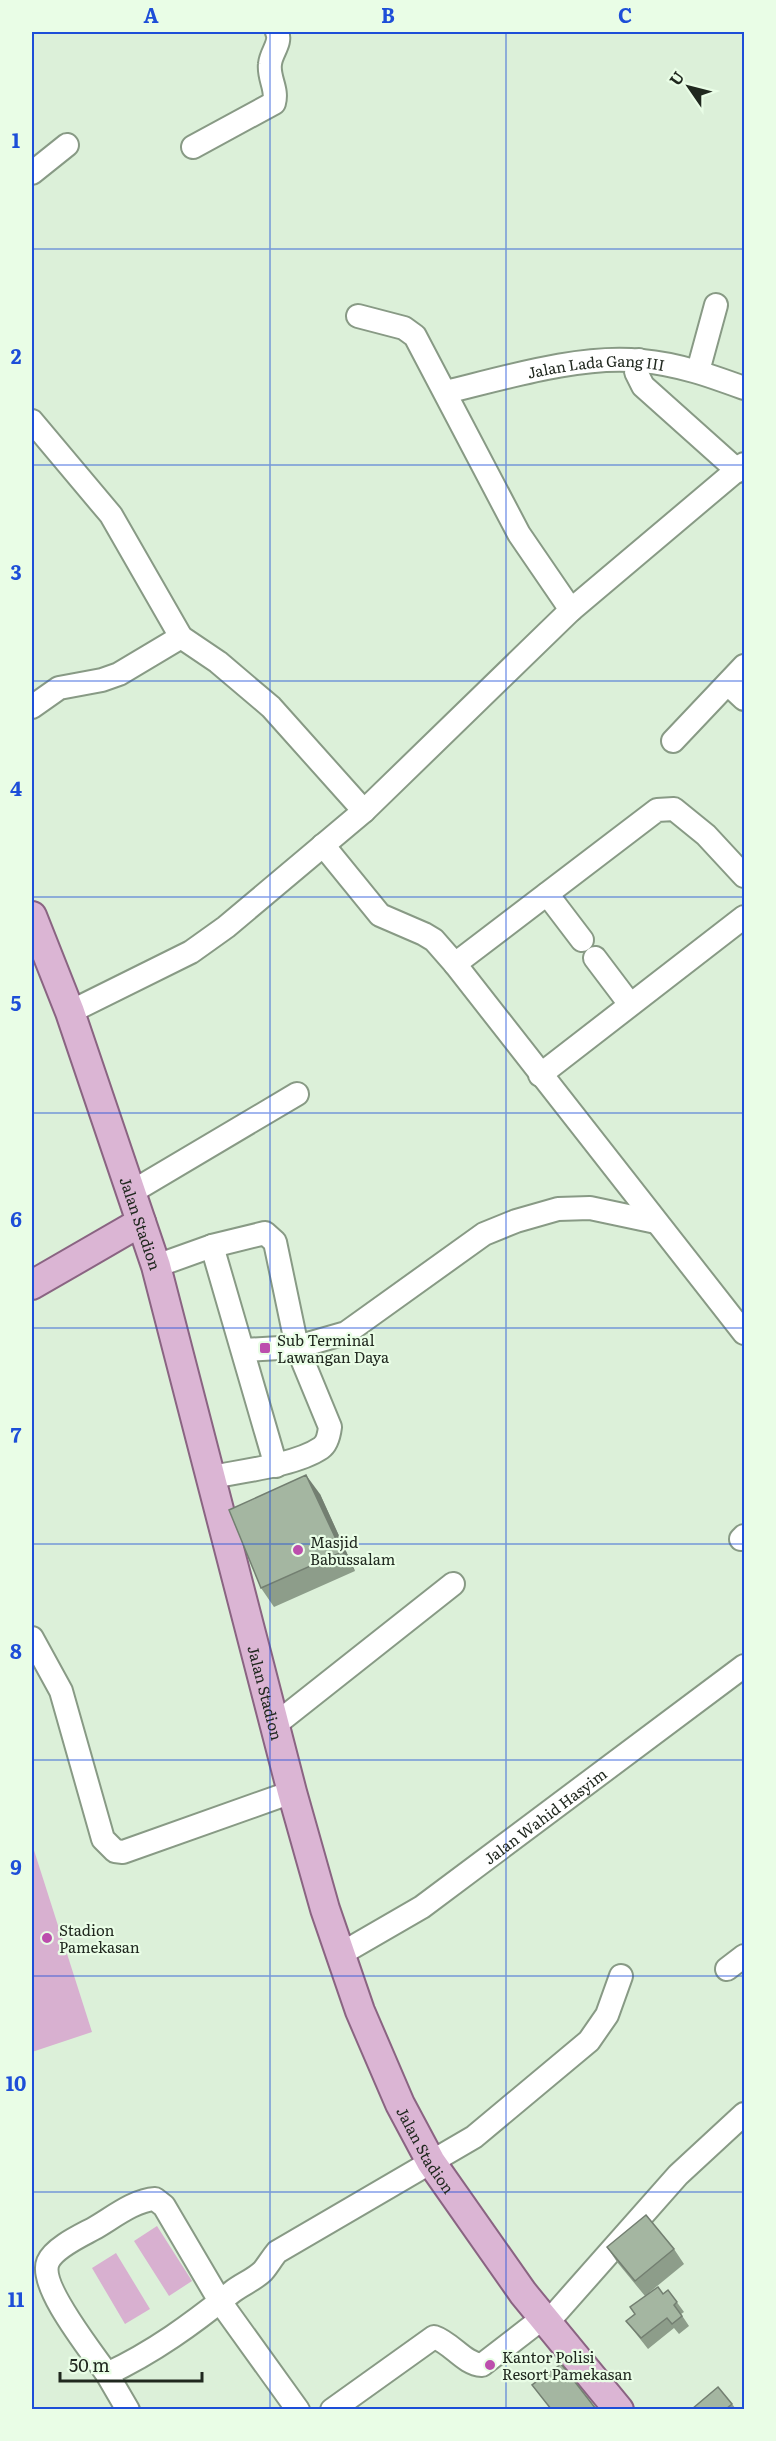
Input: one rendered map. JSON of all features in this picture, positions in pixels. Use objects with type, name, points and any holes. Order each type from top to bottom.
[{"type":"main road","name":"Jalan Stadion","points":[[33,926],[70,1012],[156,1266],[292,1792],[339,1955],[360,2011],[400,2104],[431,2162],[523,2293],[619,2409]]},
{"type":"main road","points":[[32,1285],[141,1222]]},
{"type":"street","points":[[193,147],[274,103],[276,94],[269,66],[278,45],[277,32]]},
{"type":"street","points":[[32,172],[68,145]]},
{"type":"street","points":[[698,371],[716,305]]},
{"type":"street","points":[[358,316],[404,328],[415,336],[519,534],[571,610]]},
{"type":"street","name":"Jalan Lada Gang III","points":[[446,392],[532,372],[609,360],[639,360],[698,371],[744,388]]},
{"type":"street","points":[[70,1012],[191,951],[226,927],[364,811],[571,610],[741,468],[643,386],[636,372],[639,360]]},
{"type":"street","points":[[36,436],[111,515],[180,637],[218,662],[272,707],[364,811]]},
{"type":"street","points":[[32,707],[59,688],[102,680],[118,674],[180,637]]},
{"type":"street","points":[[673,741],[736,692],[744,666]]},
{"type":"street","points":[[455,964],[657,810],[674,809],[706,836],[744,876]]},
{"type":"street","points":[[323,845],[380,915],[434,940],[455,964],[744,1333]]},
{"type":"street","points":[[547,894],[629,1003]]},
{"type":"street","points":[[540,1075],[629,1003],[744,916]]},
{"type":"street","points":[[130,1193],[297,1094]]},
{"type":"street","points":[[244,1350],[297,1347],[346,1333],[484,1234],[516,1221],[558,1209],[590,1208],[656,1222]]},
{"type":"street","points":[[156,1266],[212,1246],[265,1233],[270,1236],[275,1242],[297,1347],[330,1427],[322,1448],[276,1466],[212,1477]]},
{"type":"street","points":[[212,1246],[225,1298],[244,1350],[276,1466]]},
{"type":"street","points":[[276,1724],[453,1584]]},
{"type":"street","points":[[32,1638],[61,1691],[103,1839],[115,1851],[123,1852],[292,1792]]},
{"type":"street","name":"Jalan Wahid Hasyim","points":[[339,1955],[422,1907],[744,1666]]},
{"type":"street","points":[[107,2374],[163,2345],[263,2270],[278,2252],[483,2130],[589,2041],[607,2015],[621,1976]]},
{"type":"street","points":[[332,2409],[434,2337],[450,2345],[475,2365],[482,2365],[546,2320],[678,2175],[744,2114]]},
{"type":"street","points":[[128,2409],[66,2314],[47,2275],[48,2263],[53,2255],[85,2234],[130,2208],[155,2199],[165,2206],[221,2303],[298,2409]]},
{"type":"shaded area","name":"Stadion Pamekasan","points":[[32,1844],[92,2032],[32,2052]]},
{"type":"shaded area","points":[[157,2226],[192,2281],[169,2296],[134,2241]]},
{"type":"shaded area","points":[[116,2253],[150,2309],[125,2324],[92,2268]]},
{"type":"building","name":"Masjid Babussalam","points":[[306,1475],[342,1552],[261,1588],[229,1510]]},
{"type":"building","points":[[646,2215],[674,2249],[635,2281],[607,2247]]},
{"type":"building","points":[[658,2287],[663,2294],[668,2290],[677,2302],[674,2305],[682,2316],[672,2324],[667,2318],[641,2338],[626,2321],[635,2314],[630,2307]]},
{"type":"building","points":[[561,2364],[596,2409],[551,2409],[532,2385]]},
{"type":"building","points":[[718,2387],[732,2404],[726,2409],[692,2409]]},
{"type":"place","name":"Sub Terminal Lawangan Daya","points":[[265,1348]]},
{"type":"place","name":"Masjid Babussalam","points":[[298,1550]]},
{"type":"place","name":"Stadion Pamekasan","points":[[47,1938]]},
{"type":"place","name":"Kantor Polisi Resort Pamekasan","points":[[490,2365]]}]
